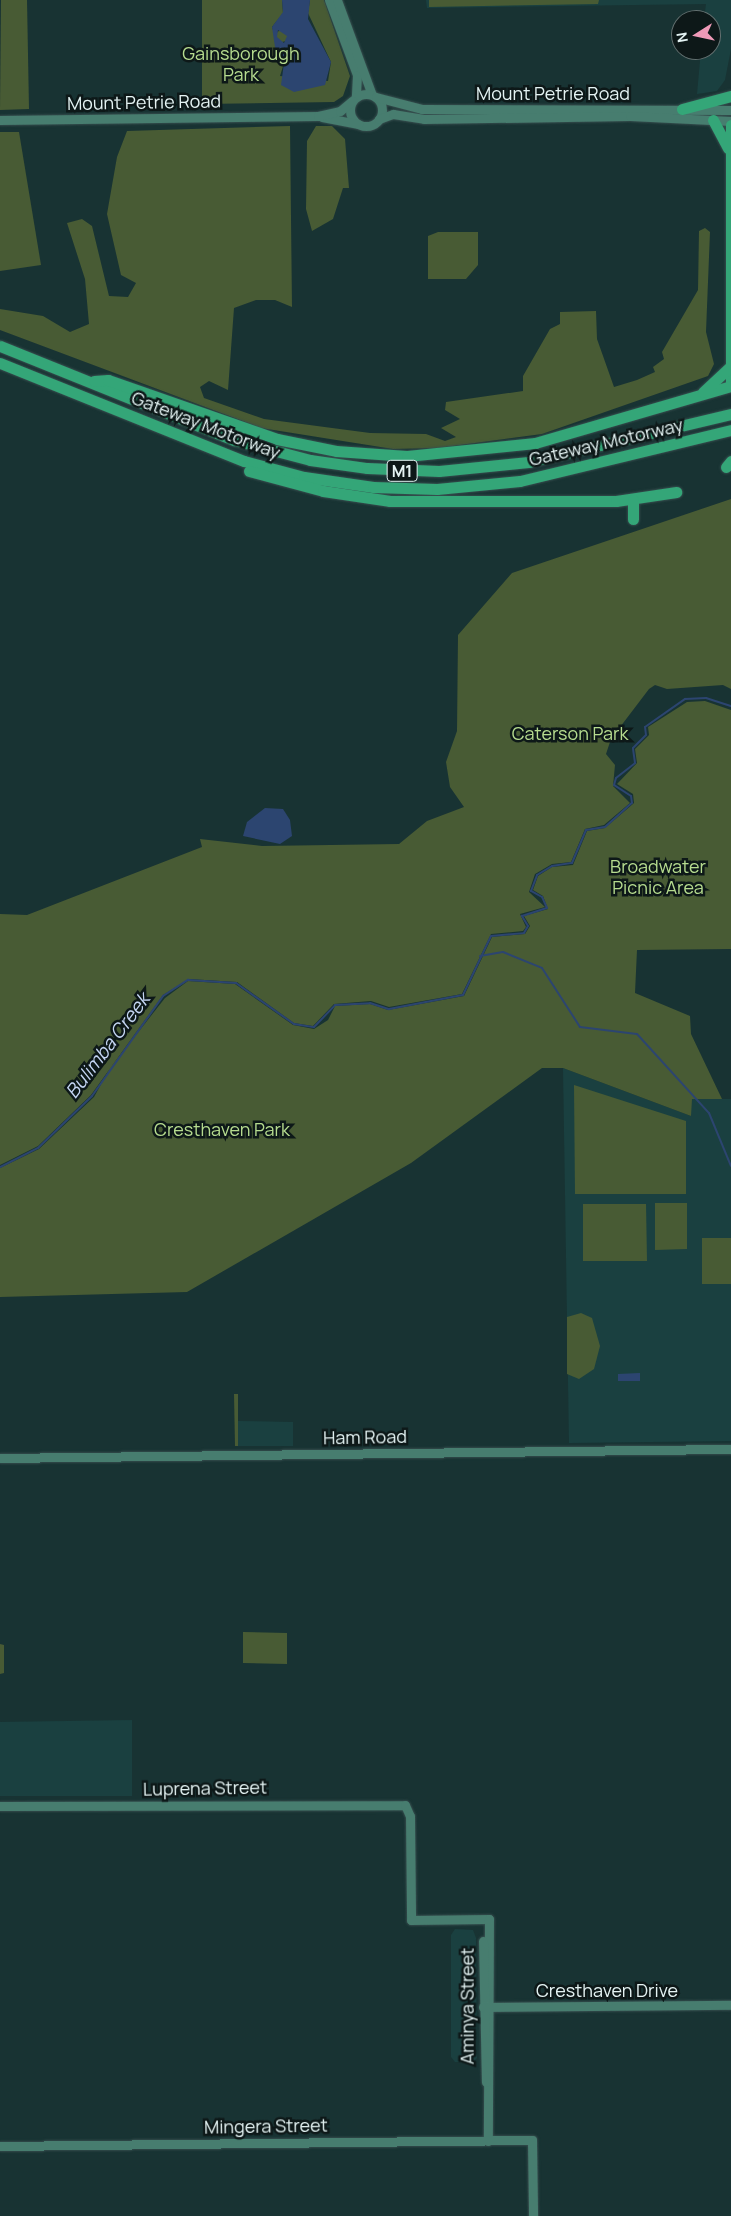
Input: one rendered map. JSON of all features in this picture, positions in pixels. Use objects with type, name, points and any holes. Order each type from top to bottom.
[{"type":"highway","points":[[682,109],[731,96]]},
{"type":"highway","points":[[713,120],[728,148]]},
{"type":"highway","points":[[90,381],[108,380],[292,442],[406,456],[535,443],[731,385],[728,148],[731,125]]},
{"type":"highway","name":"Gateway Motorway","points":[[0,346],[268,451],[388,470],[440,471],[529,462],[727,415]]},
{"type":"highway","name":"Gateway Motorway","points":[[0,363],[198,444],[304,477],[373,487],[437,489],[542,476],[729,431]]},
{"type":"highway","points":[[703,392],[730,366]]},
{"type":"highway","points":[[198,444],[210,456],[249,471],[366,499],[633,500],[676,492]]},
{"type":"highway","points":[[633,500],[634,519]]},
{"type":"street","points":[[329,0],[356,71],[354,99],[350,113],[358,124],[371,125],[379,119],[382,108],[374,96],[337,0]]},
{"type":"street","points":[[354,99],[374,96]]},
{"type":"street","name":"Mount Petrie Road","points":[[374,96],[422,109],[731,110]]},
{"type":"street","name":"Mount Petrie Road","points":[[318,116],[340,111],[354,99]]},
{"type":"street","name":"Mount Petrie Road","points":[[379,119],[393,114],[424,119],[636,116],[731,121]]},
{"type":"street","name":"Mount Petrie Road","points":[[0,120],[318,116],[358,124]]},
{"type":"street","name":"Ham Road","points":[[0,1458],[731,1449]]},
{"type":"street","name":"Luprena Street","points":[[0,1806],[397,1802],[408,1808],[411,1920],[486,1919]]},
{"type":"street","name":"Aminya Street","points":[[486,1919],[488,2141]]},
{"type":"street","name":"Cresthaven Drive","points":[[486,2007],[731,2005]]},
{"type":"street","name":"Mingera Street","points":[[0,2146],[532,2140],[533,2216]]},
{"type":"shaded area","points":[[426,0],[731,0],[731,49],[725,80],[717,91],[697,94],[700,60],[721,60],[721,10],[705,10],[706,4],[427,8]]},
{"type":"shaded area","points":[[563,1068],[691,1116],[691,1099],[731,1099],[731,1441],[569,1443]]},
{"type":"shaded area","points":[[238,1421],[293,1422],[293,1446],[238,1446]]},
{"type":"shaded area","points":[[132,1720],[132,1796],[0,1796],[0,1722]]},
{"type":"shaded area","points":[[455,1929],[473,1930],[476,1938],[477,2058],[473,2062],[455,2062],[451,2057],[451,1935]]},
{"type":"green space","points":[[1,0],[27,0],[29,109],[0,110]]},
{"type":"green space","name":"Gainsborough Park","points":[[202,0],[282,0],[283,13],[272,27],[284,63],[280,76],[328,81],[331,62],[308,13],[310,0],[324,0],[350,76],[343,96],[334,102],[202,104]]},
{"type":"green space","points":[[429,0],[599,0],[598,4],[429,7]]},
{"type":"green space","points":[[282,30],[288,36],[282,42],[276,36]]},
{"type":"green space","points":[[290,126],[292,307],[275,300],[256,300],[234,308],[228,390],[209,381],[200,387],[204,398],[264,419],[370,433],[426,434],[445,441],[456,437],[441,428],[460,419],[445,410],[446,402],[523,391],[523,376],[550,329],[560,324],[560,312],[596,311],[597,339],[614,387],[637,380],[655,372],[653,367],[664,359],[662,352],[698,290],[699,231],[705,228],[710,232],[706,332],[714,364],[708,376],[542,434],[438,448],[393,449],[261,428],[0,330],[0,309],[43,316],[70,332],[89,324],[85,279],[67,223],[82,219],[92,226],[109,296],[128,297],[136,283],[121,275],[107,214],[117,157],[127,131]]},
{"type":"green space","points":[[316,126],[332,126],[345,139],[349,188],[343,188],[333,219],[312,231],[306,209],[307,141]]},
{"type":"green space","points":[[0,132],[19,132],[41,265],[0,271]]},
{"type":"green space","points":[[438,232],[478,232],[478,265],[466,279],[428,279],[428,236]]},
{"type":"green space","name":"Caterson Park","points":[[731,499],[731,689],[723,685],[667,689],[655,685],[649,689],[611,739],[606,754],[615,765],[613,786],[630,803],[604,825],[585,829],[571,862],[552,864],[535,874],[529,892],[545,907],[520,914],[526,927],[523,931],[491,934],[462,994],[389,1007],[371,1001],[334,1004],[313,1026],[294,1023],[237,982],[189,979],[163,995],[91,1095],[38,1146],[0,1165],[0,914],[27,915],[202,847],[200,839],[262,846],[399,844],[427,821],[464,807],[450,787],[446,762],[457,731],[458,635],[512,573]]},
{"type":"green space","name":"Cresthaven Park","points":[[705,701],[731,710],[731,949],[637,950],[635,993],[690,1016],[691,1034],[722,1099],[692,1099],[691,1116],[563,1068],[542,1068],[411,1163],[187,1292],[0,1297],[0,1168],[39,1149],[94,1097],[110,1068],[165,998],[188,981],[235,984],[293,1025],[314,1029],[328,1020],[335,1006],[370,1004],[388,1010],[464,996],[492,937],[525,934],[530,926],[524,916],[548,909],[543,896],[533,890],[538,876],[552,867],[573,865],[587,831],[605,828],[634,803],[633,794],[617,784],[637,763],[635,749],[649,735],[648,727],[687,702]]},
{"type":"green space","points":[[574,1085],[686,1121],[686,1194],[575,1194]]},
{"type":"green space","points":[[655,1203],[687,1203],[687,1249],[655,1250]]},
{"type":"green space","points":[[583,1204],[646,1204],[647,1261],[583,1261]]},
{"type":"green space","points":[[702,1238],[731,1238],[731,1284],[702,1284]]},
{"type":"green space","points":[[581,1313],[592,1318],[600,1346],[594,1369],[579,1379],[567,1374],[567,1317]]},
{"type":"green space","points":[[234,1394],[238,1394],[238,1446],[235,1446]]},
{"type":"green space","points":[[243,1632],[287,1633],[287,1664],[243,1663]]},
{"type":"green space","points":[[0,1644],[4,1645],[4,1673],[0,1674]]},
{"type":"water","points":[[282,0],[310,0],[308,19],[331,62],[325,85],[294,92],[281,85],[284,63],[275,47],[272,27],[283,12]],"holes":[[[278,30],[287,36],[284,43],[277,37]]]},
{"type":"water","points":[[265,808],[283,809],[290,820],[292,836],[280,844],[243,836],[247,822]]},
{"type":"water","points":[[640,1373],[640,1381],[618,1381],[618,1374]]},
{"type":"waterway","name":"Bulimba Creek","points":[[0,1167],[38,1148],[92,1096],[163,996],[188,980],[236,983],[294,1024],[314,1027],[335,1005],[370,1003],[389,1009],[463,995],[491,936],[524,933],[528,926],[522,916],[547,908],[542,897],[531,891],[537,875],[552,866],[572,863],[586,830],[605,827],[632,803],[631,796],[614,785],[616,778],[635,763],[633,748],[646,735],[645,727],[685,699],[706,698],[731,706]]},
{"type":"waterway","points":[[480,956],[503,952],[542,968],[580,1027],[637,1034],[709,1113],[731,1166]]},
{"type":"park label","name":"Broadwater Picnic Area","points":[[658,878]]}]
